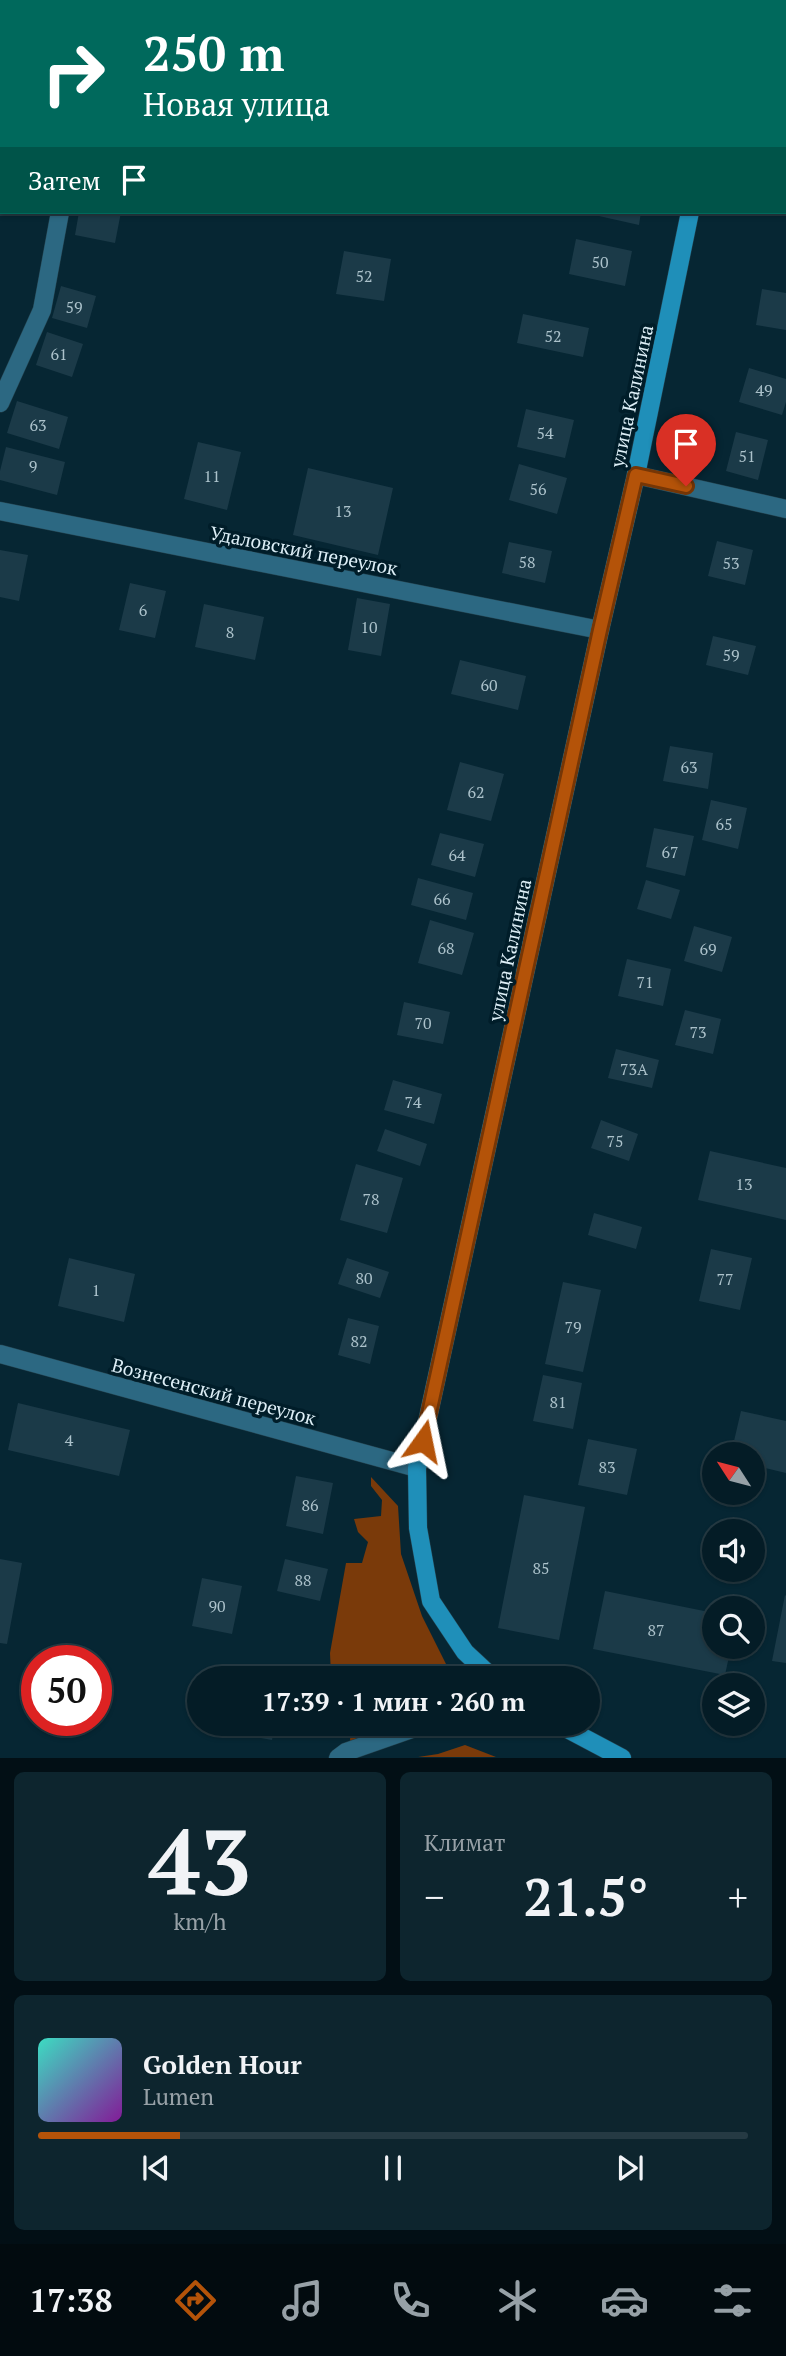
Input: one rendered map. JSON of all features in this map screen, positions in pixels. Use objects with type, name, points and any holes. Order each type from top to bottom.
[{"type":"main road","name":"улица Калинина","points":[[480,1666],[465,1652],[431,1601],[418,1528],[417,1468],[636,475],[691,214]]},
{"type":"main road","points":[[581,1736],[622,1758]]},
{"type":"street","points":[[0,403],[42,310],[60,214]]},
{"type":"street","points":[[636,475],[786,509]]},
{"type":"street","name":"Удаловский переулок","points":[[0,511],[600,630]]},
{"type":"street","name":"Вознесенский переулок","points":[[0,1354],[417,1468]]},
{"type":"street","points":[[338,1758],[346,1752],[392,1736]]},
{"type":"shaded area","points":[[371,1477],[398,1506],[401,1554],[422,1616],[447,1666],[331,1666],[330,1653],[346,1563],[362,1563],[368,1542],[358,1532],[354,1519],[381,1516],[382,1500],[371,1486]]},
{"type":"shaded area","points":[[350,1736],[363,1736],[350,1741]]},
{"type":"shaded area","points":[[465,1745],[496,1757],[418,1757],[438,1754]]},
{"type":"building","points":[[79,214],[121,214],[115,243],[75,235]]},
{"type":"building","points":[[590,214],[641,214],[639,225]]},
{"type":"building","points":[[576,239],[632,251],[625,286],[569,274]]},
{"type":"building","points":[[344,251],[391,259],[384,301],[336,294]]},
{"type":"building","points":[[61,286],[96,296],[87,328],[52,318]]},
{"type":"building","points":[[762,289],[786,293],[786,330],[756,325]]},
{"type":"building","points":[[523,314],[589,328],[583,357],[517,343]]},
{"type":"building","points":[[47,332],[83,344],[72,377],[36,365]]},
{"type":"building","points":[[749,368],[786,379],[786,402],[782,415],[739,402]]},
{"type":"building","points":[[17,401],[68,417],[59,449],[7,433]]},
{"type":"building","points":[[526,409],[574,420],[565,458],[517,447]]},
{"type":"building","points":[[736,432],[768,440],[758,480],[726,471]]},
{"type":"building","points":[[198,442],[241,452],[227,510],[184,499]]},
{"type":"building","points":[[6,447],[65,462],[57,495],[0,480]]},
{"type":"building","points":[[519,464],[567,478],[557,514],[509,500]]},
{"type":"building","points":[[308,468],[393,488],[378,555],[293,535]]},
{"type":"building","points":[[717,541],[753,550],[745,585],[708,576]]},
{"type":"building","points":[[509,542],[552,551],[545,583],[502,573]]},
{"type":"building","points":[[0,550],[28,555],[19,601],[0,597]]},
{"type":"building","points":[[130,583],[166,591],[155,638],[119,630]]},
{"type":"building","points":[[357,598],[390,604],[381,656],[348,650]]},
{"type":"building","points":[[204,604],[264,617],[255,660],[195,647]]},
{"type":"building","points":[[713,636],[756,646],[748,675],[706,665]]},
{"type":"building","points":[[460,660],[526,676],[518,710],[451,694]]},
{"type":"building","points":[[670,746],[713,753],[708,789],[663,781]]},
{"type":"building","points":[[460,762],[504,774],[491,821],[447,810]]},
{"type":"building","points":[[711,800],[747,808],[738,849],[702,840]]},
{"type":"building","points":[[654,828],[694,836],[685,876],[646,867]]},
{"type":"building","points":[[440,833],[484,844],[475,877],[431,865]]},
{"type":"building","points":[[418,878],[473,893],[466,920],[411,905]]},
{"type":"building","points":[[646,880],[680,890],[671,919],[637,909]]},
{"type":"building","points":[[430,920],[474,933],[462,975],[418,963]]},
{"type":"building","points":[[694,926],[732,937],[722,972],[684,961]]},
{"type":"building","points":[[627,959],[671,969],[663,1006],[618,996]]},
{"type":"building","points":[[404,1002],[450,1012],[443,1044],[397,1035]]},
{"type":"building","points":[[685,1010],[721,1019],[713,1054],[675,1045]]},
{"type":"building","points":[[616,1049],[659,1060],[652,1088],[608,1078]]},
{"type":"building","points":[[393,1080],[442,1094],[434,1124],[384,1110]]},
{"type":"building","points":[[601,1120],[638,1134],[629,1161],[591,1148]]},
{"type":"building","points":[[385,1129],[427,1144],[420,1166],[377,1151]]},
{"type":"building","points":[[710,1151],[786,1168],[786,1220],[698,1200]]},
{"type":"building","points":[[356,1164],[403,1178],[387,1233],[340,1220]]},
{"type":"building","points":[[594,1213],[642,1227],[636,1249],[588,1235]]},
{"type":"building","points":[[711,1249],[752,1258],[740,1310],[699,1301]]},
{"type":"building","points":[[69,1258],[135,1274],[124,1322],[58,1306]]},
{"type":"building","points":[[347,1258],[389,1272],[380,1298],[338,1284]]},
{"type":"building","points":[[563,1282],[601,1290],[583,1372],[545,1364]]},
{"type":"building","points":[[348,1318],[379,1326],[370,1364],[338,1355]]},
{"type":"building","points":[[543,1375],[582,1383],[573,1429],[533,1421]]},
{"type":"building","points":[[18,1403],[130,1430],[119,1476],[8,1450]]},
{"type":"building","points":[[741,1411],[786,1421],[786,1473],[765,1468],[765,1442],[734,1442]]},
{"type":"building","points":[[588,1439],[637,1449],[627,1495],[578,1485]]},
{"type":"building","points":[[296,1476],[333,1483],[323,1534],[286,1526]]},
{"type":"building","points":[[524,1495],[585,1507],[559,1640],[498,1628]]},
{"type":"building","points":[[0,1559],[22,1563],[7,1644],[0,1643]]},
{"type":"building","points":[[285,1559],[328,1569],[320,1601],[277,1591]]},
{"type":"building","points":[[202,1578],[242,1586],[232,1634],[192,1626]]},
{"type":"building","points":[[605,1591],[702,1611],[702,1659],[728,1659],[725,1673],[715,1673],[593,1649]]},
{"type":"building","points":[[786,1596],[786,1663],[772,1661]]},
{"type":"building","points":[[250,1736],[273,1736],[272,1740]]},
{"type":"route","points":[[423,1441],[636,475],[686,486]]}]
